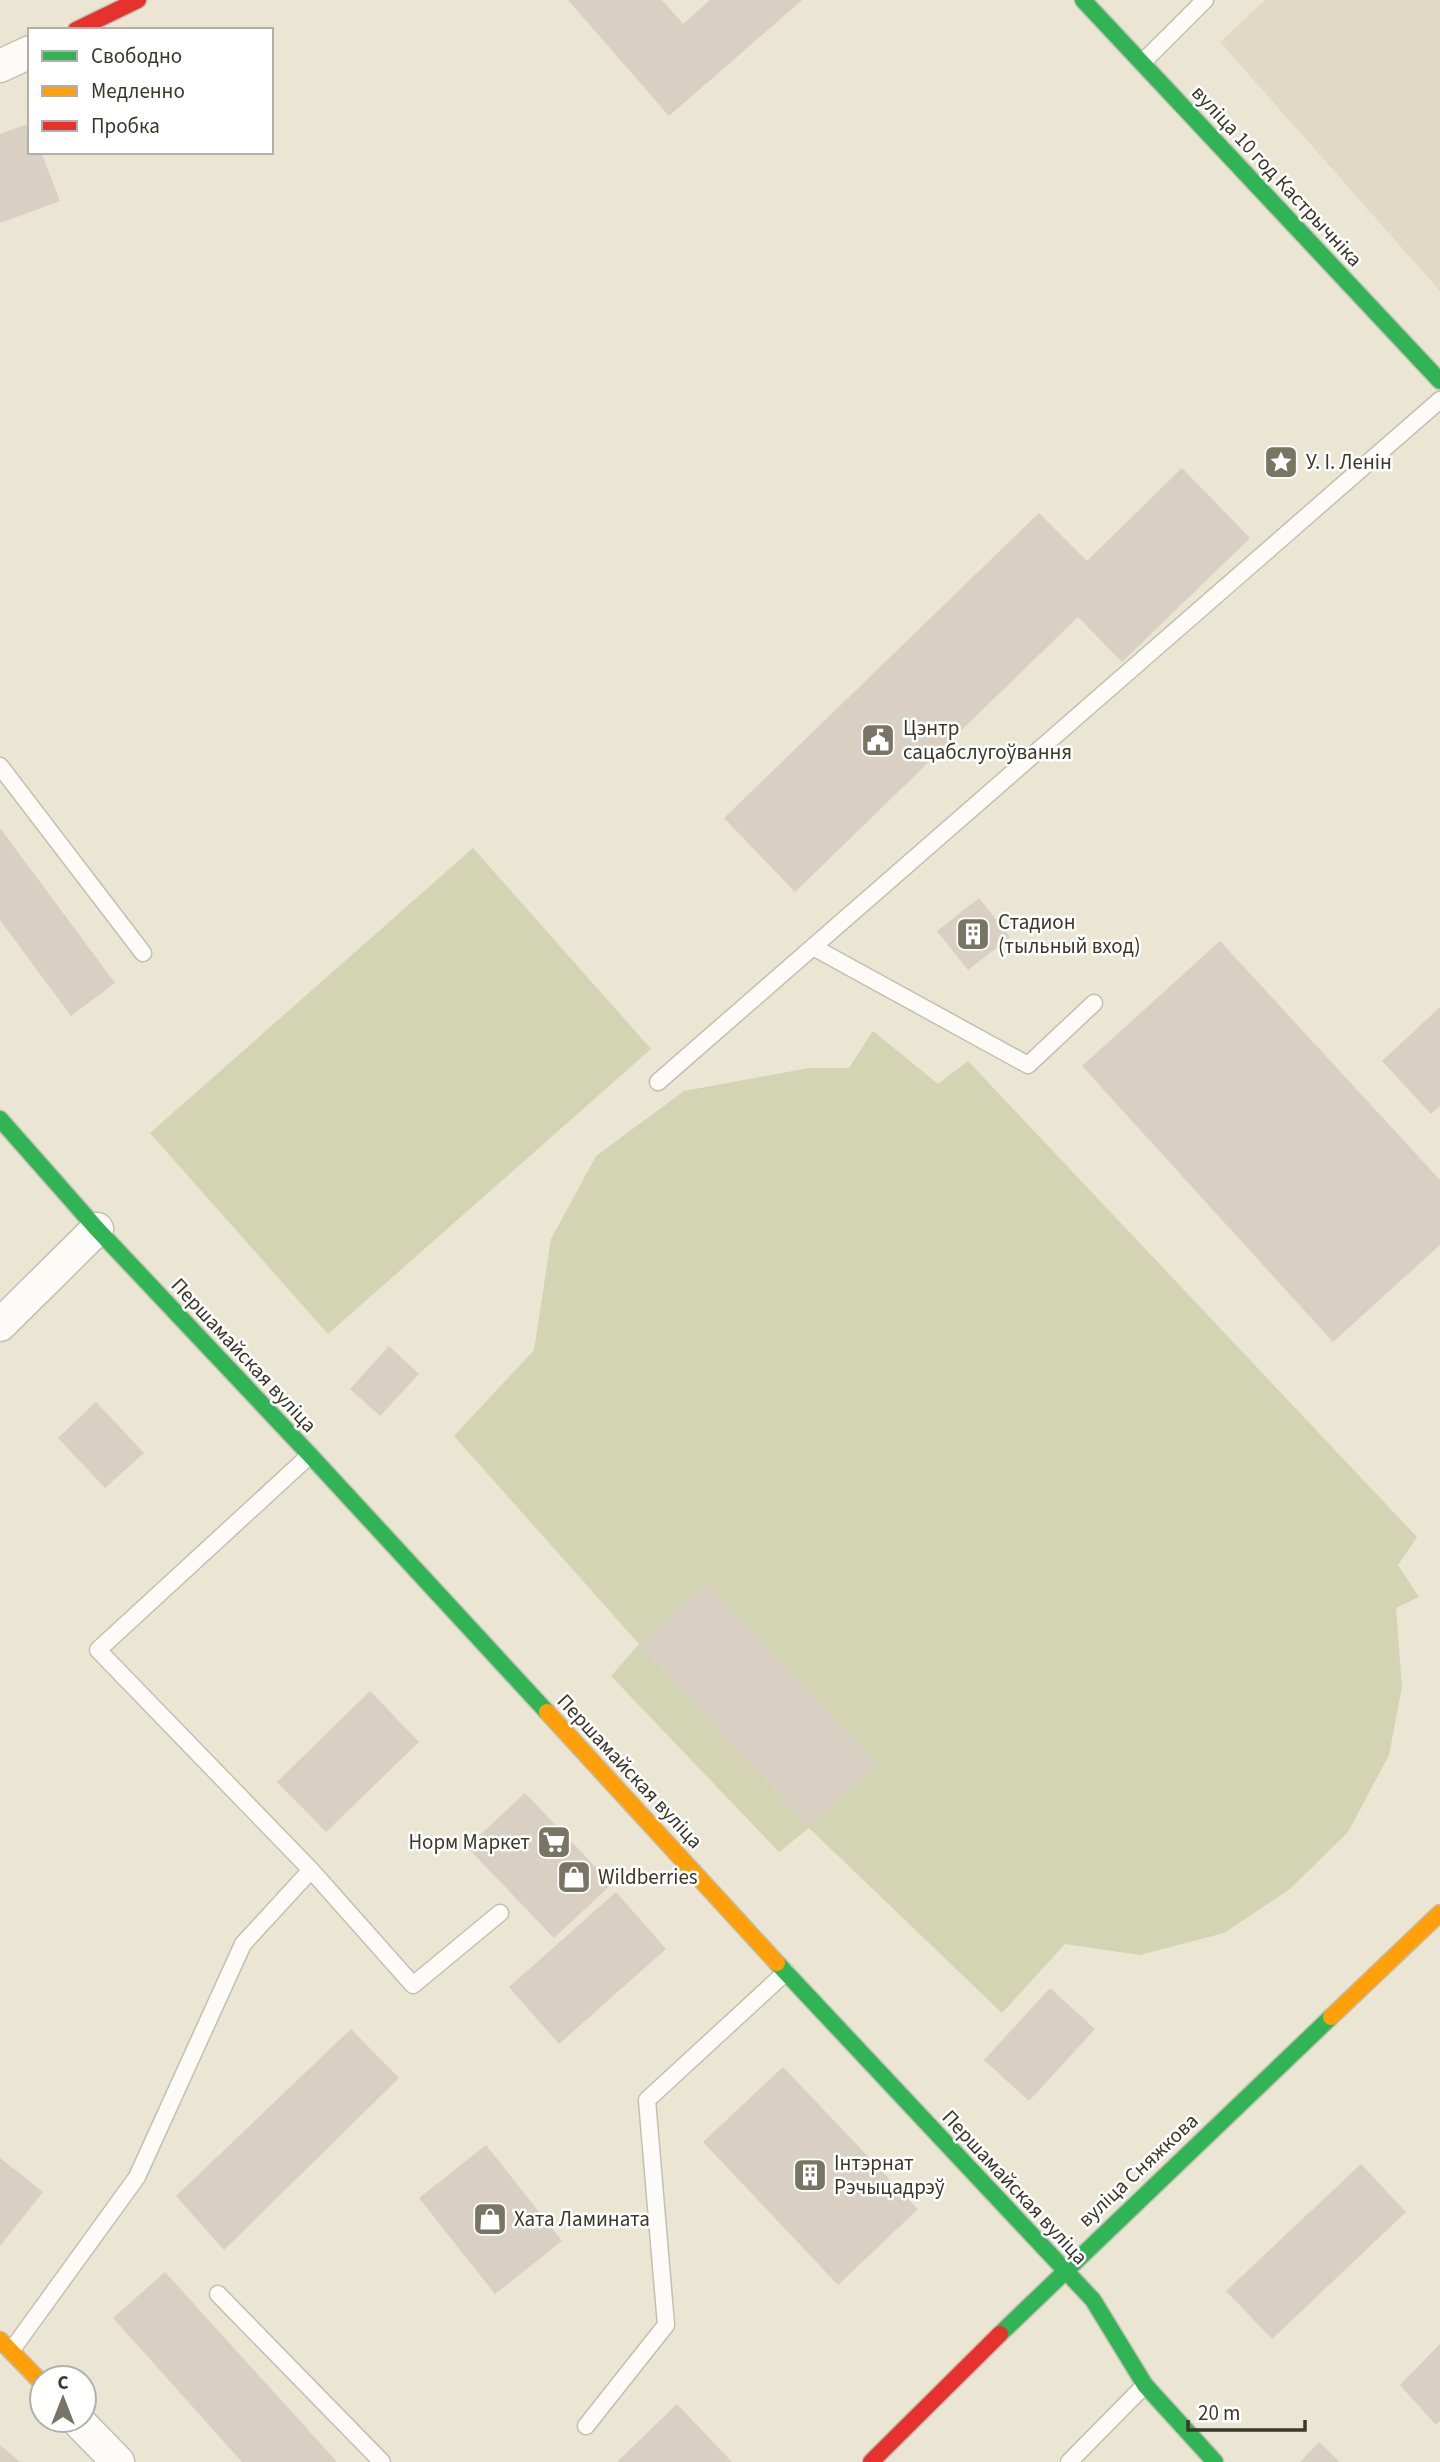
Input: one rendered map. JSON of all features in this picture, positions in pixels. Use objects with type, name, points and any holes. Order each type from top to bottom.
[{"type":"street","points":[[80,28],[138,0]]},
{"type":"street","name":"вуліца 10 год Кастрычніка","points":[[1083,0],[1440,382]]},
{"type":"street","points":[[0,66],[28,53]]},
{"type":"street","name":"Першамайская вуліца","points":[[0,1119],[96,1228],[310,1455],[786,1972],[1093,2300],[1145,2385],[1215,2462]]},
{"type":"street","points":[[0,1325],[96,1228]]},
{"type":"street","name":"вуліца Сняжкова","points":[[871,2462],[1064,2270],[1440,1913]]},
{"type":"street","points":[[5,2345],[28,2369]]},
{"type":"street","points":[[91,2434],[118,2462]]},
{"type":"lane","points":[[1142,63],[1205,0]]},
{"type":"lane","points":[[659,1082],[1440,400]]},
{"type":"lane","points":[[0,766],[143,953]]},
{"type":"lane","points":[[814,947],[1028,1065],[1094,1003]]},
{"type":"lane","points":[[310,1455],[98,1650],[311,1870],[412,1985],[500,1913]]},
{"type":"lane","points":[[5,2345],[137,2177],[243,1944],[311,1870]]},
{"type":"lane","points":[[586,2426],[666,2325],[647,2100],[786,1972]]},
{"type":"lane","points":[[218,2294],[382,2462]]},
{"type":"lane","points":[[1069,2462],[1145,2385]]},
{"type":"shaded area","points":[[1265,0],[1440,0],[1440,291],[1220,42]]},
{"type":"green space","points":[[473,848],[651,1049],[328,1334],[150,1133]]},
{"type":"green space","points":[[873,1031],[938,1084],[968,1061],[1417,1537],[1398,1565],[1419,1597],[1396,1608],[1402,1687],[1389,1755],[1348,1832],[1290,1889],[1224,1933],[1140,1955],[1065,1944],[1002,2013],[809,1828],[779,1852],[611,1676],[639,1644],[454,1436],[534,1350],[551,1239],[596,1156],[684,1091],[809,1068],[849,1068]]},
{"type":"building","points":[[568,0],[662,0],[683,24],[710,0],[802,0],[669,116]]},
{"type":"building","points":[[28,124],[28,154],[42,154],[60,201],[0,223],[0,134]]},
{"type":"building","name":"Цэнтр сацабслугоўвання","points":[[1182,468],[1250,538],[1122,662],[1078,617],[795,892],[724,818],[1039,513],[1087,561]]},
{"type":"building","points":[[0,828],[115,983],[71,1016],[0,920]]},
{"type":"building","name":"Стадион (тыльный вход)","points":[[979,898],[1010,937],[968,970],[937,931]]},
{"type":"building","points":[[1220,941],[1440,1180],[1440,1245],[1333,1342],[1082,1066]]},
{"type":"building","points":[[1440,1007],[1440,1106],[1431,1114],[1382,1061]]},
{"type":"building","points":[[389,1346],[419,1374],[380,1416],[350,1389]]},
{"type":"building","points":[[96,1402],[144,1453],[105,1488],[58,1438]]},
{"type":"building","points":[[706,1582],[876,1764],[809,1827],[639,1645]]},
{"type":"building","points":[[370,1691],[419,1742],[326,1832],[277,1782]]},
{"type":"building","points":[[525,1793],[612,1884],[554,1938],[467,1847]]},
{"type":"building","points":[[616,1892],[666,1949],[559,2044],[509,1987]]},
{"type":"building","points":[[1050,1988],[1095,2029],[1029,2101],[984,2060]]},
{"type":"building","points":[[351,2029],[399,2078],[224,2250],[176,2196]]},
{"type":"building","name":"Інтэрнат Рэчыцадрэў","points":[[783,2067],[918,2209],[838,2285],[703,2142]]},
{"type":"building","name":"Хата Ламината","points":[[486,2145],[562,2241],[495,2294],[419,2198]]},
{"type":"building","points":[[0,2158],[43,2192],[0,2246]]},
{"type":"building","points":[[1361,2164],[1406,2212],[1272,2339],[1226,2291]]},
{"type":"building","points":[[165,2272],[337,2462],[242,2462],[113,2318]]},
{"type":"building","points":[[1440,2344],[1440,2421],[1436,2425],[1400,2385]]},
{"type":"building","points":[[677,2404],[732,2462],[617,2462]]},
{"type":"building","points":[[1319,2442],[1340,2462],[1300,2462]]},
{"type":"building","points":[[0,2445],[20,2462],[0,2462]]},
{"type":"traffic: fast","points":[[1083,0],[1440,381]]},
{"type":"traffic: fast","points":[[0,1119],[97,1229],[547,1712]]},
{"type":"traffic: fast","points":[[777,1963],[1093,2300],[1145,2385],[1215,2462]]},
{"type":"traffic: fast","points":[[1000,2334],[1331,2017]]},
{"type":"traffic: slow","points":[[547,1712],[777,1963]]},
{"type":"traffic: slow","points":[[1331,2017],[1440,1913]]},
{"type":"traffic: slow","points":[[0,2340],[28,2369]]},
{"type":"traffic: jam","points":[[80,28],[138,0]]},
{"type":"traffic: jam","points":[[871,2462],[1000,2334]]},
{"type":"place","name":"У. І. Ленін","points":[[1281,462]]},
{"type":"place","name":"Цэнтр сацабслугоўвання","points":[[878,740]]},
{"type":"place","name":"Стадион (тыльный вход)","points":[[973,934]]},
{"type":"place","name":"Норм Маркет","points":[[554,1842]]},
{"type":"place","name":"Wildberries","points":[[574,1877]]},
{"type":"place","name":"Інтэрнат Рэчыцадрэў","points":[[810,2175]]},
{"type":"place","name":"Хата Ламината","points":[[490,2219]]}]
